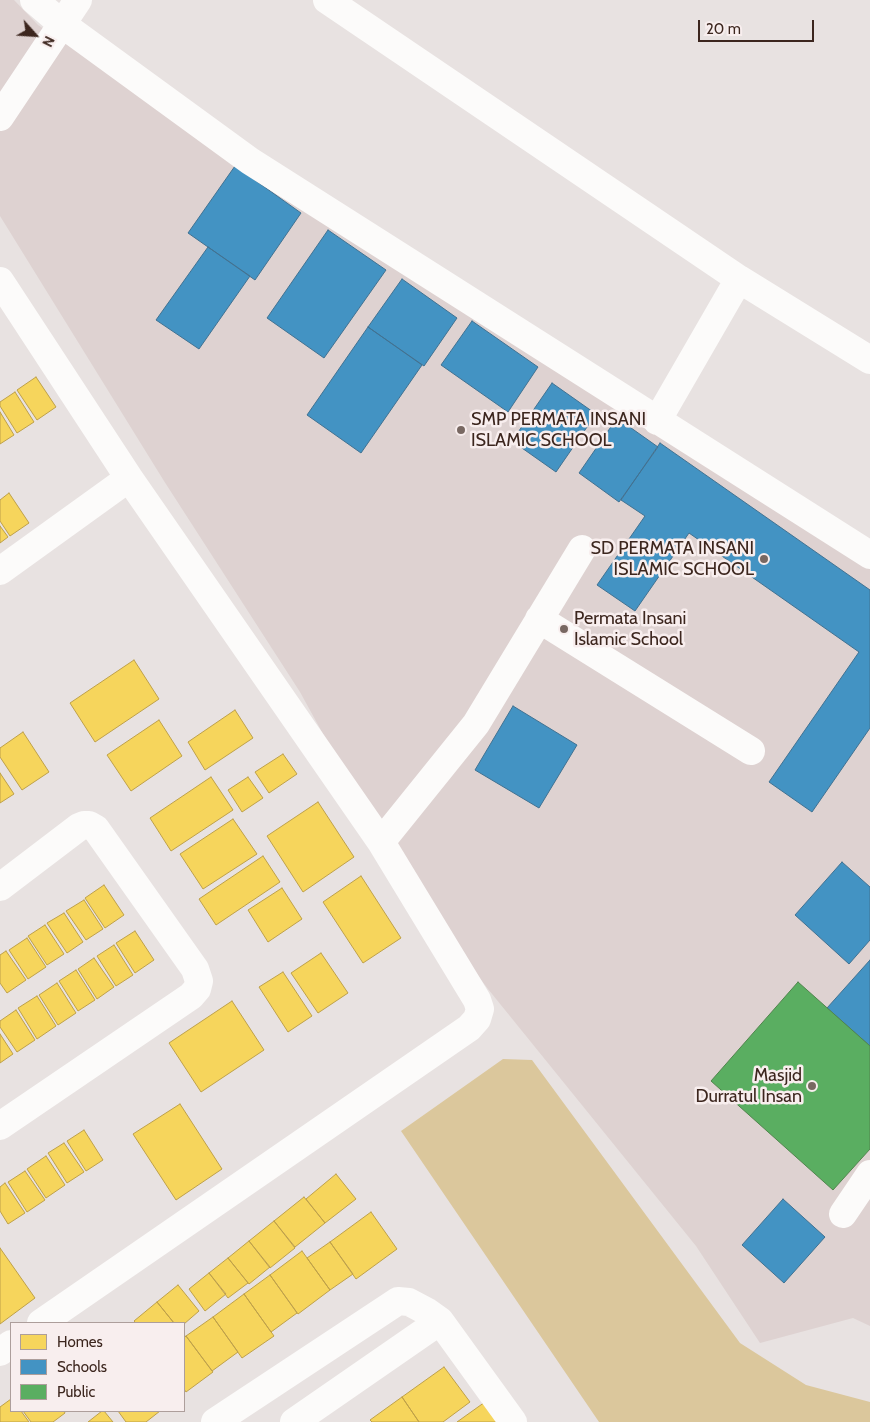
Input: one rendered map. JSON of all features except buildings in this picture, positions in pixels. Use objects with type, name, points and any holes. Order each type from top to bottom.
[{"type":"street","points":[[34,0],[62,24],[250,161],[870,555]]},
{"type":"street","points":[[0,117],[78,0]]},
{"type":"street","points":[[327,0],[739,279],[870,360]]},
{"type":"street","points":[[657,421],[739,279]]},
{"type":"street","points":[[0,281],[129,478],[382,842],[477,1000],[480,1010],[477,1019],[461,1034],[42,1322]]},
{"type":"street","points":[[0,571],[129,478]]},
{"type":"street","points":[[382,842],[476,724],[582,548]]},
{"type":"street","points":[[539,619],[751,751]]},
{"type":"street","points":[[0,887],[79,827],[89,825],[96,829],[195,969],[199,980],[191,996],[0,1126]]},
{"type":"street","points":[[843,1214],[870,1174]]},
{"type":"street","points":[[215,1422],[398,1301],[409,1302],[440,1321],[513,1422]]},
{"type":"street","points":[[294,1422],[440,1321]]},
{"type":"shaded area","name":"Permata Insani Islamic School","points":[[0,0],[14,0],[38,25],[247,166],[870,565],[870,1326],[853,1318],[760,1343],[696,1246],[488,989],[394,863],[300,692],[164,481],[0,216]]},
{"type":"shaded area","points":[[503,1059],[532,1060],[740,1343],[806,1385],[870,1402],[870,1422],[599,1422],[401,1131]]},
{"type":"place","name":"SMP PERMATA INSANI ISLAMIC SCHOOL","points":[[461,430]]},
{"type":"place","name":"SD PERMATA INSANI ISLAMIC SCHOOL","points":[[764,559]]},
{"type":"place","name":"Permata Insani Islamic School","points":[[564,629]]},
{"type":"place","name":"Masjid Durratul Insan","points":[[812,1086]]}]
